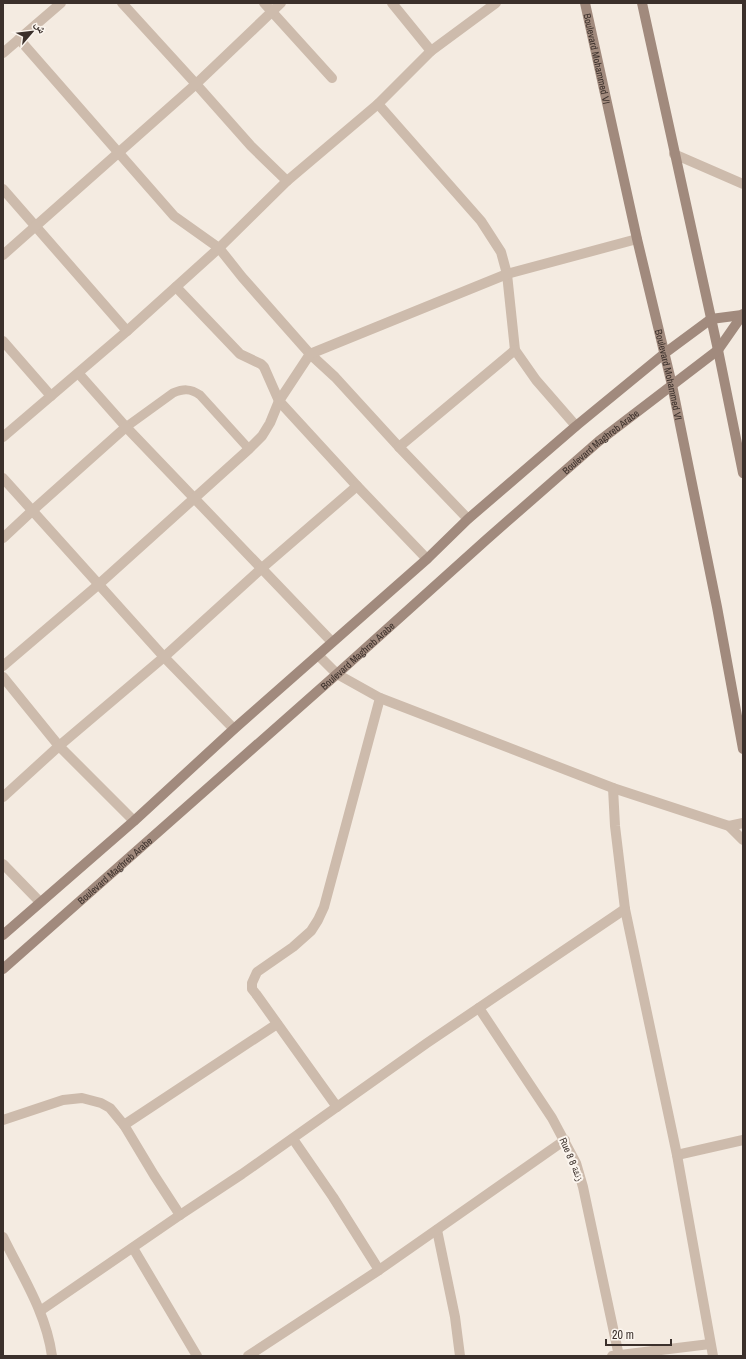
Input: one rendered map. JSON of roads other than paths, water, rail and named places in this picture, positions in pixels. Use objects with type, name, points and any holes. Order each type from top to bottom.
[{"type":"street","points":[[3,53],[61,3]]},
{"type":"street","points":[[122,3],[251,146],[288,181]]},
{"type":"street","points":[[264,3],[332,78]]},
{"type":"street","points":[[3,255],[196,84],[281,3]]},
{"type":"street","points":[[392,3],[431,52]]},
{"type":"street","points":[[3,437],[78,374],[176,287],[219,248],[288,181],[378,104],[431,52],[496,3]]},
{"type":"street","name":"Boulevard Mohammed VI","points":[[585,3],[637,239],[672,385],[717,607],[743,749]]},
{"type":"street","points":[[642,3],[718,350],[743,473]]},
{"type":"street","points":[[19,39],[174,216],[219,248],[242,277],[310,354],[334,377],[399,448],[468,519]]},
{"type":"street","points":[[378,104],[481,221],[501,252],[507,274],[515,350],[536,380],[576,426]]},
{"type":"street","points":[[674,154],[743,184]]},
{"type":"street","points":[[3,190],[127,331]]},
{"type":"street","points":[[3,666],[98,585],[262,436],[270,423],[278,401],[310,354],[507,274],[637,239]]},
{"type":"street","points":[[176,287],[240,354],[261,364],[264,367],[278,401],[427,559]]},
{"type":"street","points":[[3,935],[134,821],[234,729],[427,559],[468,519],[576,426],[665,353],[711,319],[742,315]]},
{"type":"street","name":"Boulevard Maghreb Arabe","points":[[3,969],[337,674],[480,545],[587,452],[718,350],[742,315]]},
{"type":"street","points":[[3,341],[51,396]]},
{"type":"street","points":[[399,448],[515,350]]},
{"type":"street","points":[[78,374],[126,427],[332,642]]},
{"type":"street","points":[[3,538],[126,427]]},
{"type":"street","points":[[3,478],[98,585],[234,729]]},
{"type":"street","points":[[3,797],[262,568],[358,486]]},
{"type":"street","points":[[318,655],[337,674],[380,698],[613,788],[729,826],[743,840]]},
{"type":"street","points":[[3,678],[59,746],[134,821]]},
{"type":"street","points":[[337,1106],[252,989],[252,983],[257,972],[293,947],[311,931],[324,907],[380,698]]},
{"type":"street","points":[[613,788],[616,833],[625,909],[676,1155],[713,1356]]},
{"type":"street","points":[[729,826],[743,823]]},
{"type":"street","points":[[3,864],[40,902]]},
{"type":"street","points":[[40,1311],[293,1139],[337,1106],[478,1008],[625,909]]},
{"type":"street","name":"Rue 8 8 زنقة","points":[[478,1008],[535,1091],[565,1140],[576,1163],[584,1188],[617,1356]]},
{"type":"street","points":[[124,1125],[277,1024]]},
{"type":"street","points":[[3,1120],[63,1100],[82,1098],[101,1103],[110,1108],[124,1125],[154,1176],[180,1215]]},
{"type":"street","points":[[293,1139],[333,1197],[379,1270]]},
{"type":"street","points":[[248,1356],[379,1270],[565,1140]]},
{"type":"street","points":[[676,1155],[743,1140]]},
{"type":"street","points":[[437,1230],[455,1317],[460,1356]]},
{"type":"street","points":[[3,1237],[6,1250],[40,1311],[47,1330],[52,1356]]},
{"type":"street","points":[[133,1248],[197,1356]]},
{"type":"street","points":[[617,1356],[710,1344]]},
{"type":"lane","points":[[126,427],[172,393],[179,390],[190,390],[200,395],[249,449]]}]
